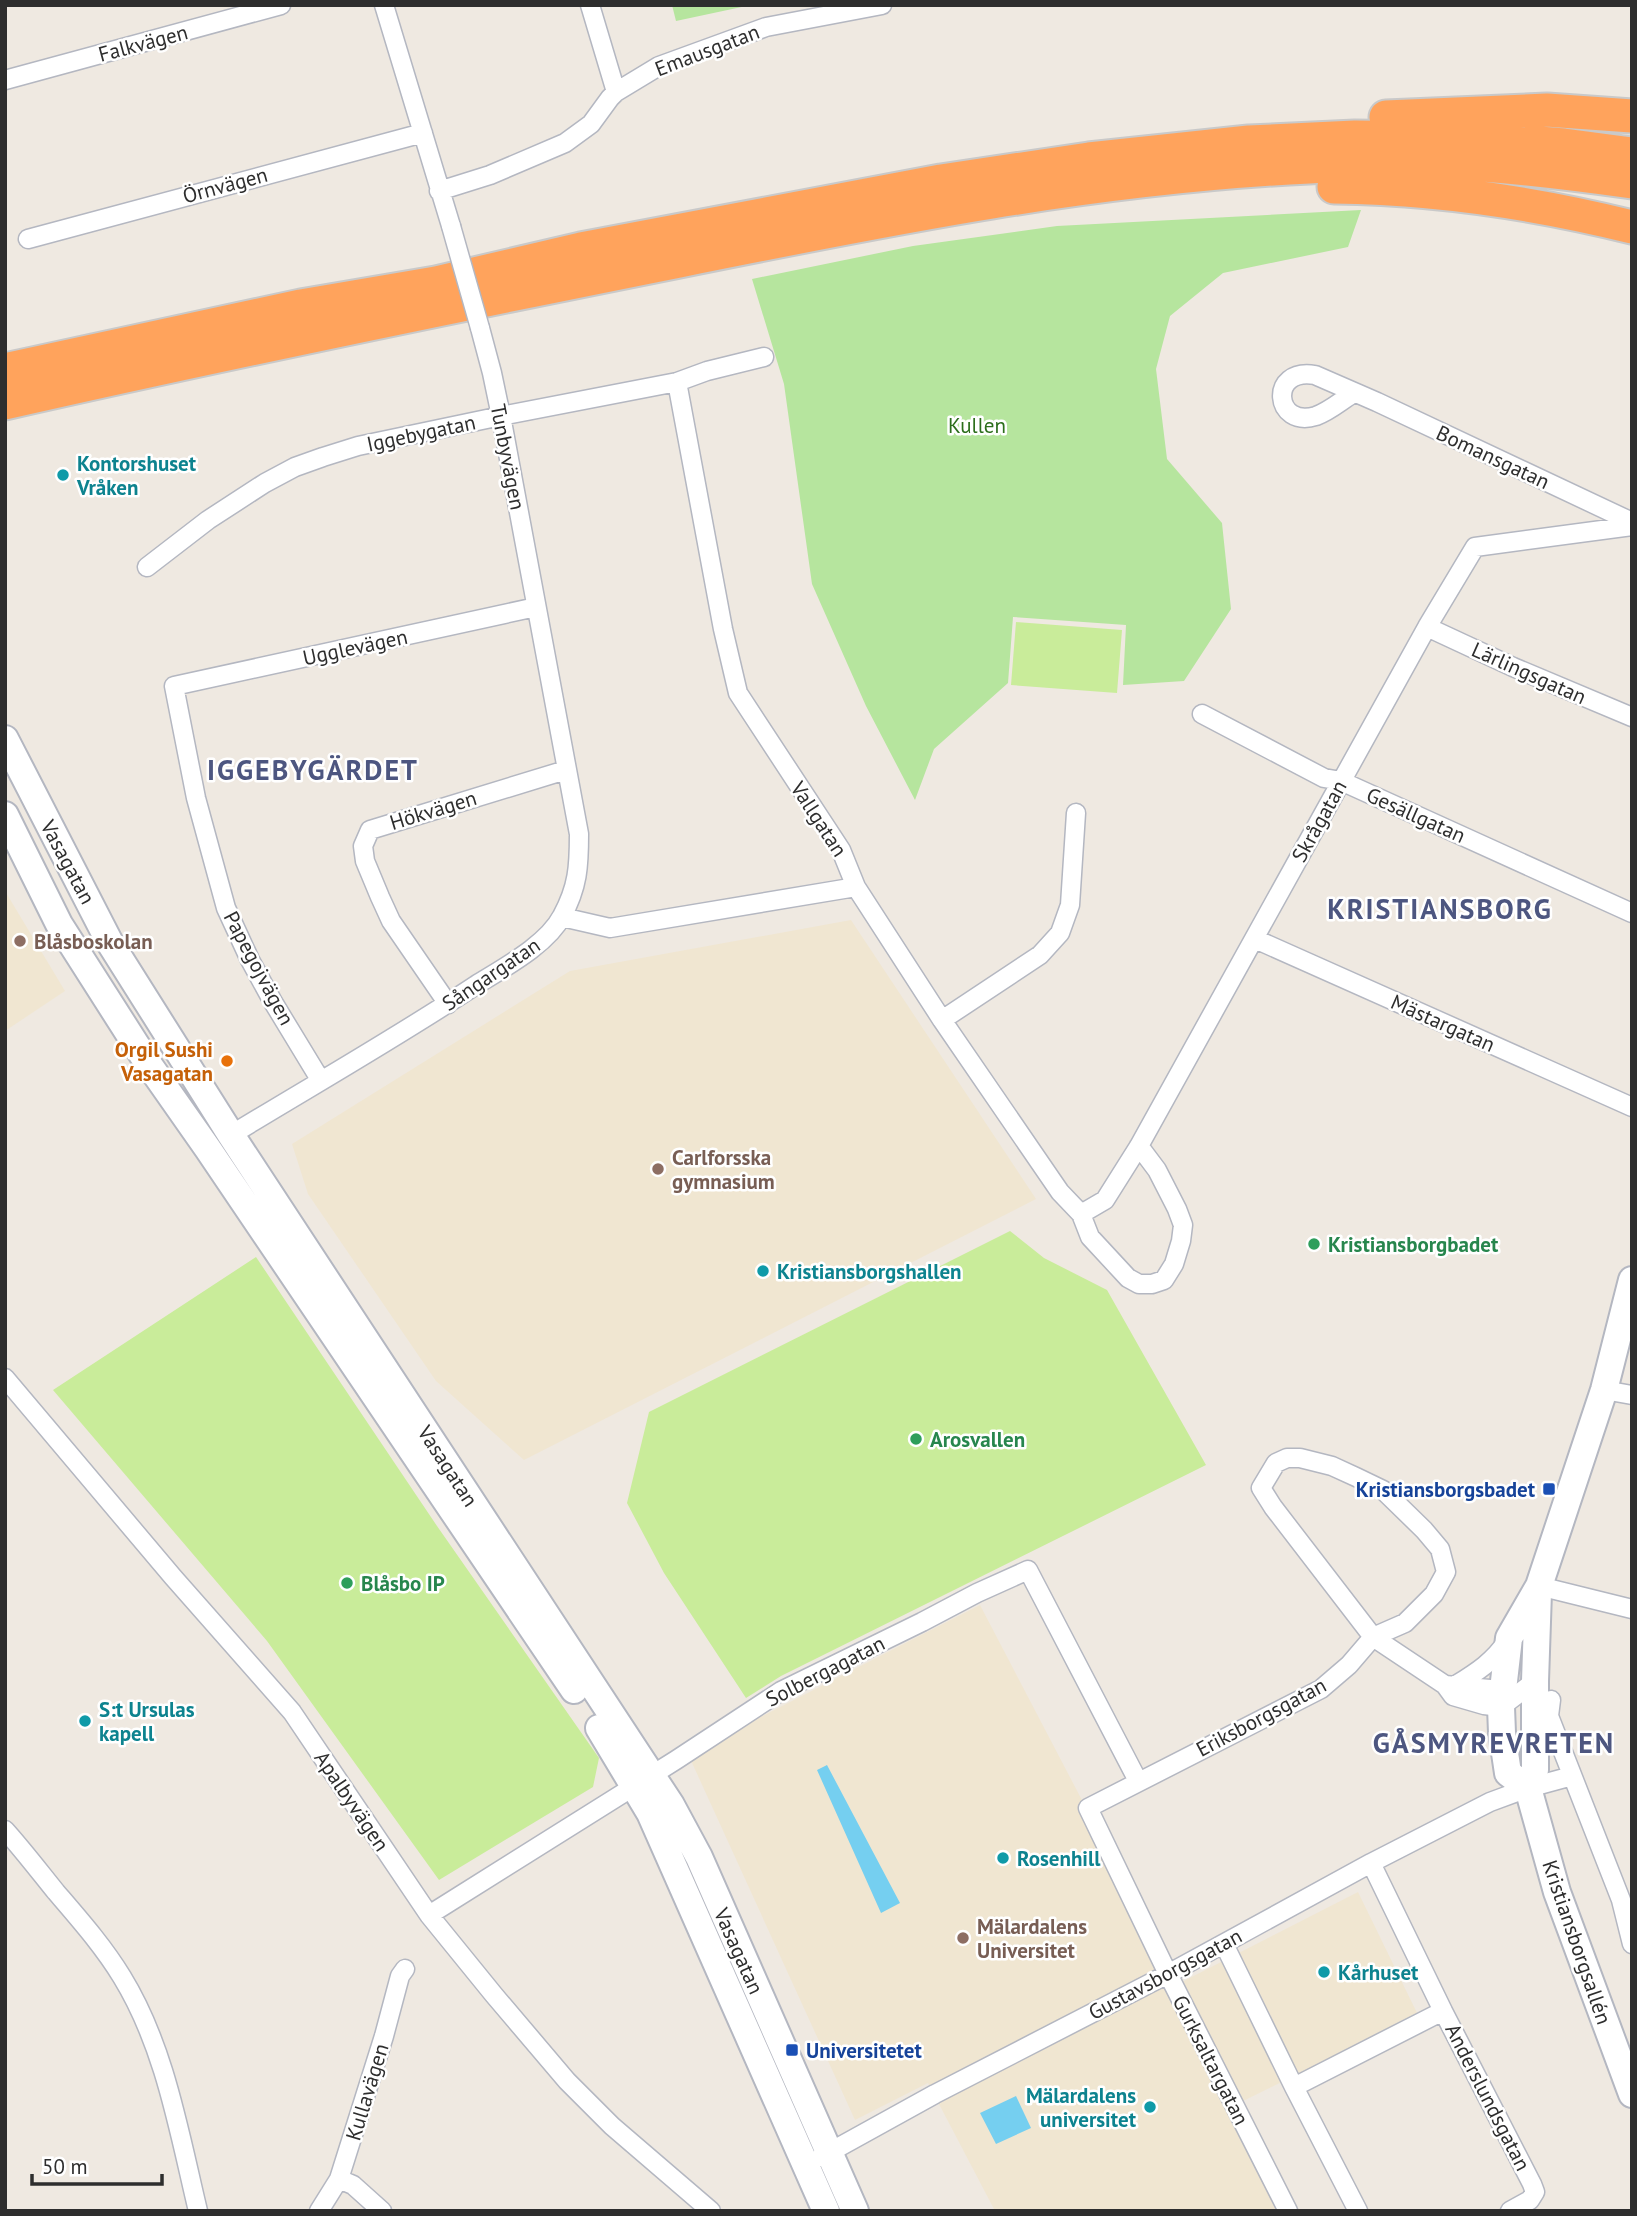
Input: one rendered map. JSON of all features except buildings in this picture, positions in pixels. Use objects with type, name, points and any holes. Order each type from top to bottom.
[{"type":"highway","points":[[1249,142],[1263,127],[1401,115],[1547,110],[1632,116]]},
{"type":"highway","points":[[5,370],[301,306],[436,282],[580,249],[928,184],[1089,159],[1249,142],[1355,137],[1440,137],[1540,143],[1632,154]]},
{"type":"highway","points":[[5,403],[235,351],[829,230],[992,202],[1174,177],[1256,169],[1419,164],[1494,166],[1632,182]]},
{"type":"highway","points":[[1174,177],[1195,190],[1303,186],[1426,191],[1553,210],[1632,227]]},
{"type":"street","name":"Falkvägen","points":[[5,80],[281,5]]},
{"type":"street","name":"Tunbyvägen","points":[[384,5],[451,226],[492,373],[501,416],[579,834],[579,874],[562,917]]},
{"type":"street","points":[[590,5],[616,92]]},
{"type":"street","name":"Emausgatan","points":[[439,191],[490,175],[565,143],[591,124],[616,92],[659,66],[766,27],[882,5]]},
{"type":"street","name":"Örnvägen","points":[[28,239],[423,133]]},
{"type":"street","name":"Iggebygatan","points":[[147,567],[208,520],[295,467],[358,446],[677,382],[707,371],[764,357]]},
{"type":"street","name":"Vallgatan","points":[[677,382],[723,629],[738,693],[841,850],[856,887],[942,1020],[1060,1192],[1078,1211],[1090,1237],[1128,1278],[1139,1284],[1152,1284],[1164,1280],[1174,1265],[1183,1225],[1157,1170],[1139,1146]]},
{"type":"street","name":"Bomansgatan","points":[[1354,393],[1632,524]]},
{"type":"street","name":"Skrågatan","points":[[1078,1211],[1105,1200],[1139,1146],[1427,627],[1475,547],[1632,524]]},
{"type":"street","name":"Ugglevägen","points":[[174,686],[536,607]]},
{"type":"street","name":"Lärlingsgatan","points":[[1427,627],[1632,717]]},
{"type":"street","name":"Papegojvägen","points":[[174,686],[197,798],[226,908],[273,1002],[321,1081]]},
{"type":"street","name":"Gesällgatan","points":[[1202,714],[1324,778],[1341,782],[1632,913]]},
{"type":"street","name":"Vasagatan","points":[[5,739],[110,943],[643,1780]]},
{"type":"street","name":"Hökvägen","points":[[448,1004],[391,921],[380,897],[365,861],[363,846],[370,830],[566,770]]},
{"type":"street","points":[[942,1020],[1040,955],[1060,933],[1070,905],[1076,813]]},
{"type":"street","name":"Vasagatan","points":[[5,815],[60,924],[147,1062],[608,1740],[643,1780],[671,1805],[699,1857],[817,2160],[826,2211]]},
{"type":"street","points":[[562,917],[610,928],[856,887]]},
{"type":"street","name":"Sångargatan","points":[[231,1135],[521,957],[548,935],[562,917]]},
{"type":"street","name":"Mästargatan","points":[[1255,939],[1632,1107]]},
{"type":"street","points":[[208,1149],[231,1135]]},
{"type":"street","name":"Kristiansborgsallén","points":[[1523,1698],[1539,1586],[1604,1390],[1632,1280]]},
{"type":"street","name":"Apalbyvägen","points":[[5,1378],[173,1577],[292,1712],[429,1915],[567,2081],[612,2126],[711,2211]]},
{"type":"street","points":[[1604,1390],[1632,1395]]},
{"type":"street","points":[[1373,1637],[1405,1623],[1434,1594],[1446,1572],[1440,1549],[1382,1490],[1332,1466],[1300,1458],[1287,1458],[1276,1463],[1261,1488],[1373,1637],[1451,1685],[1523,1698]]},
{"type":"street","name":"Solbergagatan","points":[[429,1915],[781,1691],[1028,1570],[1138,1781]]},
{"type":"street","points":[[1539,1586],[1632,1609]]},
{"type":"street","name":"Kristiansborgsallén","points":[[1539,1586],[1509,1638],[1523,1698],[1535,1770],[1528,1788],[1557,1892],[1632,2094]]},
{"type":"street","name":"Eriksborgsgatan","points":[[1138,1781],[1321,1689],[1349,1665],[1373,1637]]},
{"type":"street","points":[[1451,1685],[1486,1666],[1499,1654],[1509,1638]]},
{"type":"street","name":"Kristiansborgsallén","points":[[1523,1698],[1549,1716],[1572,1776],[1627,1901],[1632,1944]]},
{"type":"street","points":[[1528,1788],[1572,1776]]},
{"type":"street","name":"Gurksaltargatan","points":[[1138,1781],[1088,1808],[1288,2211]]},
{"type":"street","name":"Gustavsborgsgatan","points":[[817,2160],[936,2094],[1371,1864],[1490,1802],[1528,1788]]},
{"type":"street","points":[[5,1830],[97,1939],[123,1979],[142,2016],[179,2126],[198,2211]]},
{"type":"street","name":"Anderslundsgatan","points":[[1371,1864],[1532,2184],[1535,2192],[1530,2200],[1510,2211]]},
{"type":"street","points":[[1224,1944],[1357,2211]]},
{"type":"street","name":"Kullavägen","points":[[319,2211],[339,2179],[404,1969]]},
{"type":"street","name":"Anderslundsgatan","points":[[1294,2087],[1443,2011]]},
{"type":"street","name":"Vasagatan","points":[[817,2160],[855,2211]]},
{"type":"street","points":[[339,2179],[353,2185],[382,2211]]},
{"type":"shaded area","name":"Blåsboskolan","points":[[5,891],[65,991],[5,1031]]},
{"type":"shaded area","name":"Carlforsska gymnasium","points":[[851,920],[1036,1199],[524,1460],[436,1381],[308,1194],[292,1144],[570,971]]},
{"type":"shaded area","name":"Mälardalens Universitet","points":[[980,1605],[1178,1984],[1358,1892],[1418,2015],[1237,2104],[1293,2211],[995,2211],[928,2083],[855,2120],[688,1754]]},
{"type":"green space","points":[[672,5],[751,5],[676,21]]},
{"type":"green space","name":"Kullen","points":[[1361,210],[1348,247],[1223,273],[1170,316],[1156,369],[1167,459],[1222,523],[1231,609],[1184,681],[1123,685],[1126,625],[1013,617],[1008,683],[934,749],[915,800],[866,706],[812,584],[784,384],[752,279],[913,246],[1057,226]]},
{"type":"green space","points":[[1016,622],[1122,630],[1117,693],[1011,685]]},
{"type":"green space","name":"Arosvallen","points":[[1010,1231],[1044,1258],[1107,1290],[1206,1465],[781,1676],[746,1698],[664,1573],[627,1503],[649,1412]]},
{"type":"green space","name":"Blåsbo IP","points":[[256,1257],[437,1526],[599,1758],[593,1787],[439,1880],[267,1641],[53,1390]]},
{"type":"water","points":[[827,1765],[900,1903],[881,1913],[817,1770]]},
{"type":"water","points":[[1016,2096],[1031,2128],[996,2144],[980,2113]]},
{"type":"place","name":"Kontorshuset Vråken","points":[[63,475]]},
{"type":"place","name":"Blåsboskolan","points":[[20,941]]},
{"type":"place","name":"Orgil Sushi Vasagatan","points":[[227,1061]]},
{"type":"place","name":"Carlforsska gymnasium","points":[[658,1169]]},
{"type":"place","name":"Kristiansborgbadet","points":[[1314,1244]]},
{"type":"place","name":"Kristiansborgshallen","points":[[763,1271]]},
{"type":"place","name":"Arosvallen","points":[[916,1439]]},
{"type":"place","name":"Kristiansborgsbadet","points":[[1549,1489]]},
{"type":"place","name":"Blåsbo IP","points":[[347,1583]]},
{"type":"place","name":"S:t Ursulas kapell","points":[[85,1721]]},
{"type":"place","name":"Rosenhill","points":[[1003,1858]]},
{"type":"place","name":"Mälardalens Universitet","points":[[963,1938]]},
{"type":"place","name":"Kårhuset","points":[[1324,1972]]},
{"type":"place","name":"Universitetet","points":[[792,2050]]},
{"type":"place","name":"Mälardalens universitet","points":[[1150,2107]]},
{"type":"district","name":"IGGEBYGÄRDET","points":[[313,769]]},
{"type":"district","name":"KRISTIANSBORG","points":[[1440,908]]},
{"type":"district","name":"GÅSMYREVRETEN","points":[[1494,1742]]}]
